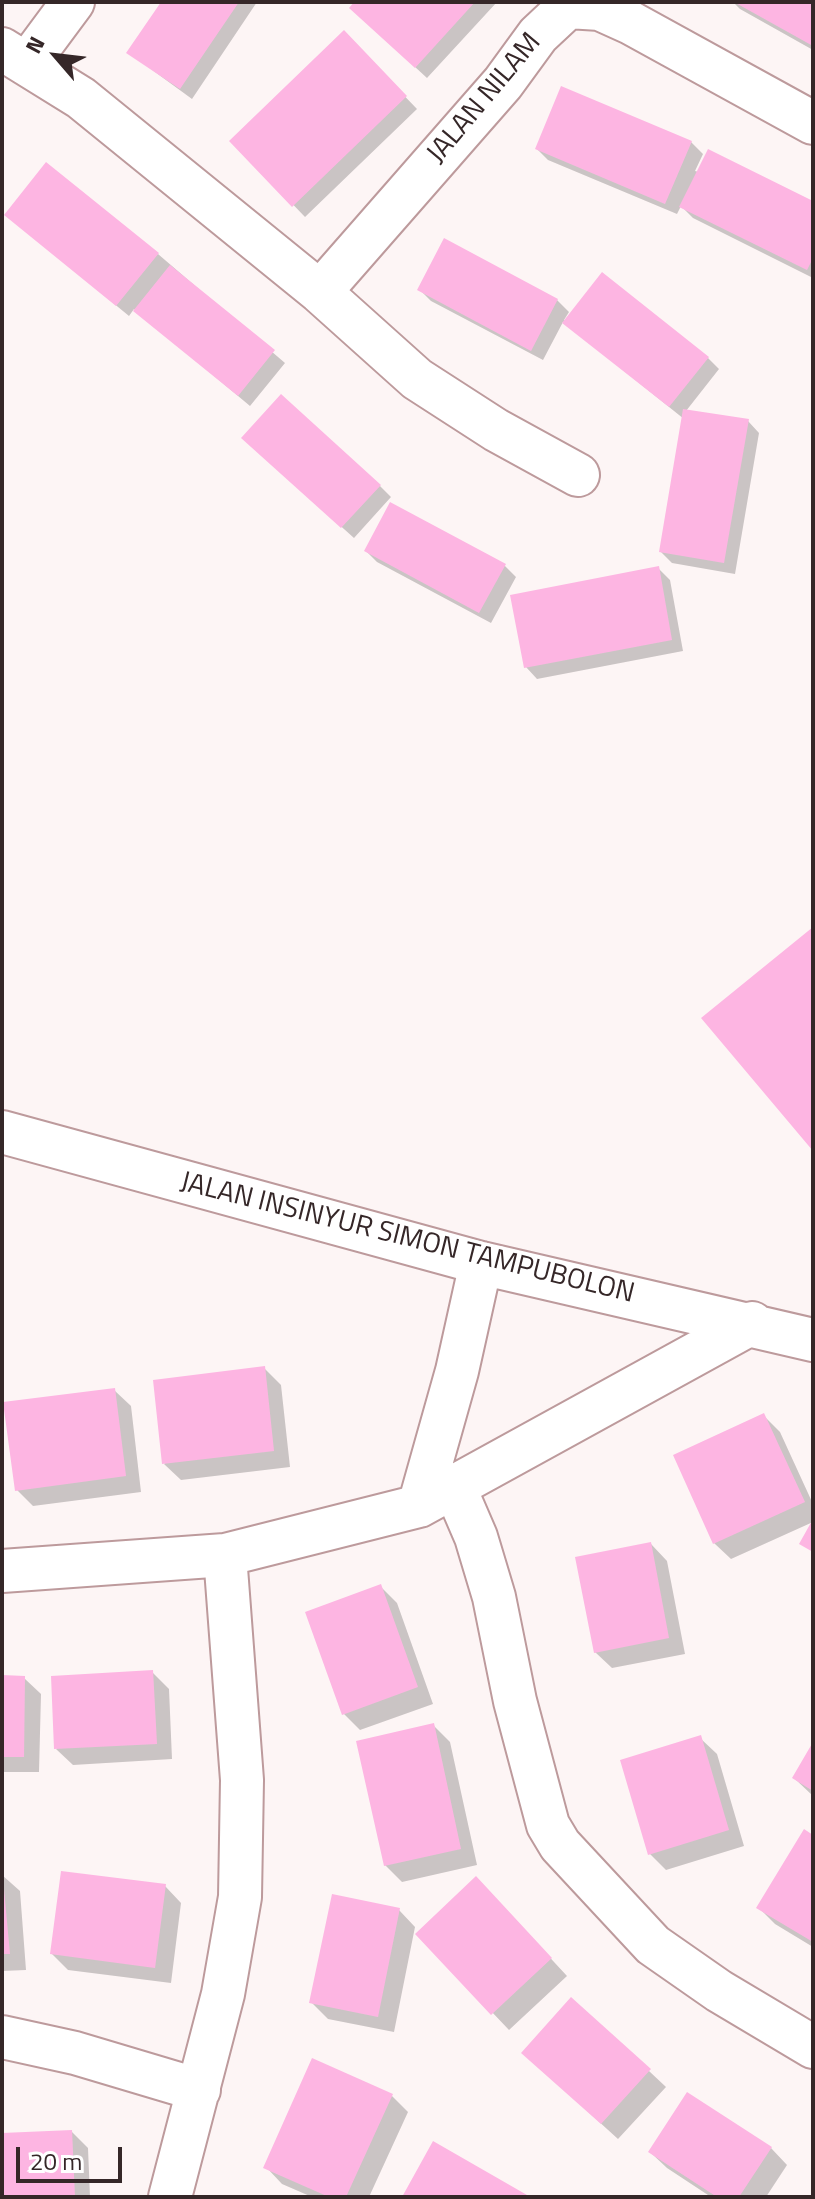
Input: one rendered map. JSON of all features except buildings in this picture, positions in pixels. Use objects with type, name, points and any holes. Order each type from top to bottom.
[{"type":"street","points":[[73,2],[14,57],[81,98],[320,292],[417,379],[496,430],[578,475]]},
{"type":"street","name":"JALAN NILAM","points":[[320,292],[503,83],[538,35],[568,7],[600,9],[631,23],[813,123]]},
{"type":"street","name":"JALAN INSINYUR SIMON TAMPUBOLON","points":[[2,1132],[481,1263],[752,1323],[813,1340]]},
{"type":"street","points":[[436,1496],[457,1371],[481,1263]]},
{"type":"street","points":[[2,1571],[225,1555],[436,1496],[752,1323]]},
{"type":"street","points":[[436,1496],[476,1537],[494,1597],[515,1701],[548,1825],[560,1845],[653,1945],[719,1991],[813,2047]]},
{"type":"street","points":[[170,2197],[199,2090],[240,1897],[242,1780],[225,1555]]},
{"type":"street","points":[[2,2037],[75,2053],[199,2090]]}]
